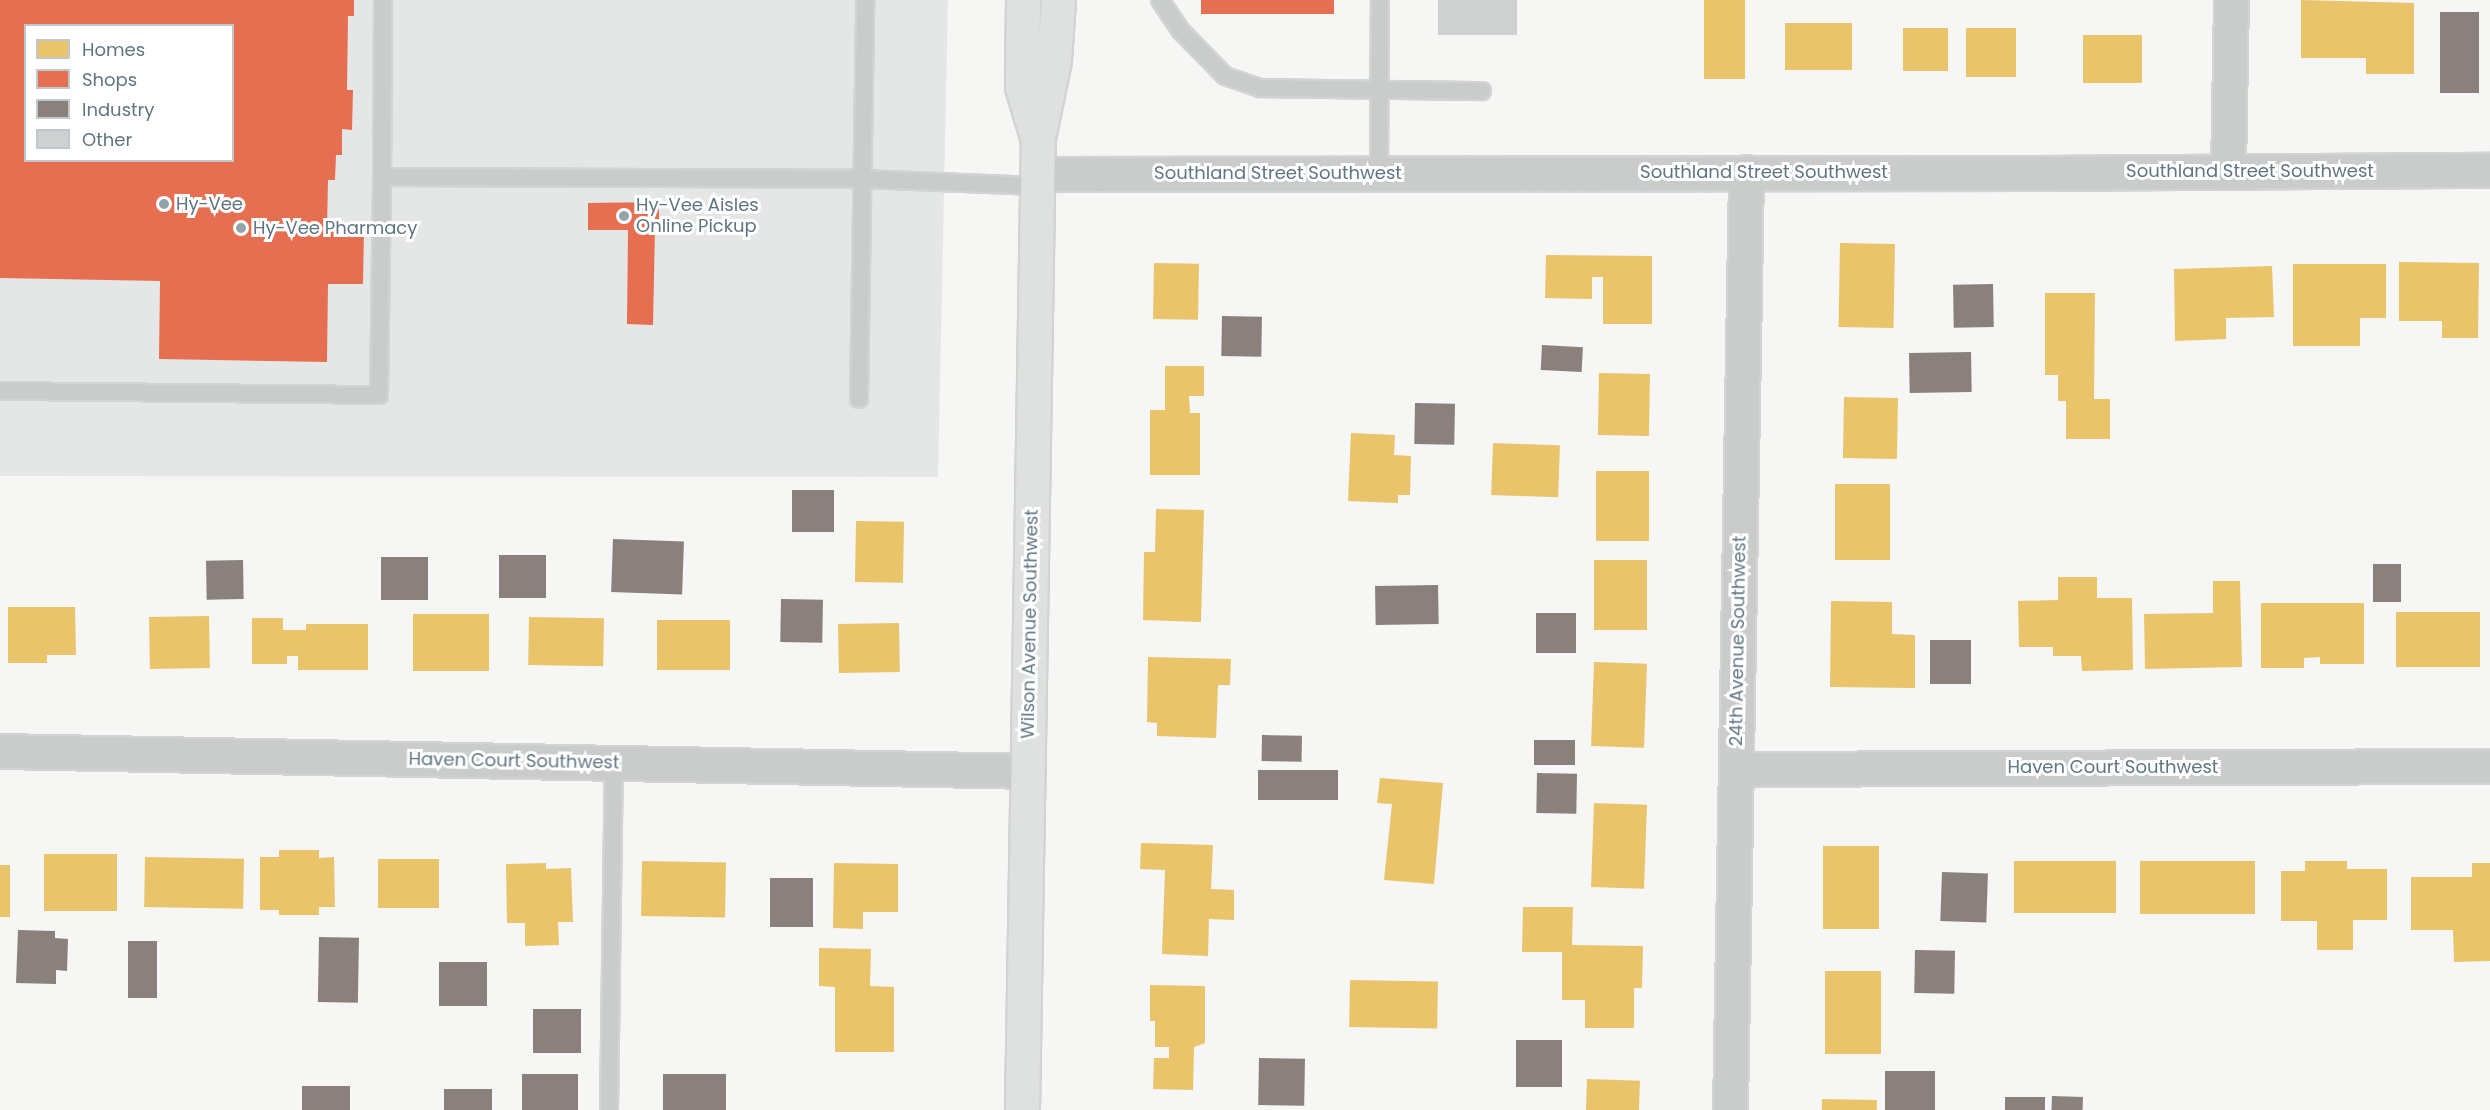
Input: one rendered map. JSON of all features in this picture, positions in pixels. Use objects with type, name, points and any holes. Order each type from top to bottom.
[{"type":"main road","name":"Wilson Avenue Southwest","points":[[1023,0],[1022,87],[1038,138]]},
{"type":"main road","name":"Wilson Avenue Southwest","points":[[1022,1110],[1038,138],[1054,60],[1058,0]]},
{"type":"street","points":[[2228,171],[2231,0]]},
{"type":"street","name":"Southland Street Southwest","points":[[1038,180],[1378,173],[2490,170]]},
{"type":"street","name":"24th Avenue Southwest","points":[[1730,1110],[1746,172]]},
{"type":"street","name":"Haven Court Southwest","points":[[0,751],[1028,771]]},
{"type":"street","name":"Haven Court Southwest","points":[[1736,769],[2490,766]]},
{"type":"lane","points":[[0,391],[379,395],[383,0]]},
{"type":"lane","points":[[860,399],[865,0]]},
{"type":"lane","points":[[1160,0],[1180,30],[1225,76],[1260,88],[1482,91]]},
{"type":"lane","points":[[1378,173],[1380,0]]},
{"type":"lane","points":[[382,177],[1038,180]]},
{"type":"lane","points":[[609,1110],[614,763]]},
{"type":"shaded area","points":[[0,0],[948,0],[938,477],[0,476]]},
{"type":"building: Homes","points":[[1704,0],[1745,0],[1745,79],[1704,79]]},
{"type":"building: Homes","points":[[2301,0],[2414,3],[2414,74],[2366,74],[2366,58],[2301,58]]},
{"type":"building: Homes","points":[[1785,23],[1852,23],[1852,70],[1785,70]]},
{"type":"building: Homes","points":[[1903,28],[1948,28],[1948,71],[1903,71]]},
{"type":"building: Homes","points":[[1966,28],[2016,28],[2016,77],[1966,77]]},
{"type":"building: Homes","points":[[2083,35],[2142,35],[2142,83],[2083,83]]},
{"type":"building: Homes","points":[[1840,243],[1895,244],[1894,328],[1839,327]]},
{"type":"building: Homes","points":[[1546,255],[1652,256],[1652,324],[1603,324],[1603,277],[1592,277],[1592,299],[1545,298]]},
{"type":"building: Homes","points":[[2399,262],[2479,263],[2478,338],[2442,338],[2442,321],[2399,321]]},
{"type":"building: Homes","points":[[1154,263],[1199,264],[1198,320],[1153,319]]},
{"type":"building: Homes","points":[[2293,264],[2386,264],[2386,318],[2360,318],[2360,346],[2293,346]]},
{"type":"building: Homes","points":[[2272,266],[2274,317],[2226,318],[2226,339],[2175,341],[2174,269]]},
{"type":"building: Homes","points":[[2045,293],[2095,293],[2094,399],[2110,399],[2110,439],[2066,439],[2066,401],[2058,401],[2058,375],[2045,375]]},
{"type":"building: Homes","points":[[1165,366],[1204,366],[1204,396],[1189,396],[1190,413],[1200,413],[1200,475],[1150,475],[1150,410],[1165,410]]},
{"type":"building: Homes","points":[[1599,373],[1650,374],[1649,436],[1598,435]]},
{"type":"building: Homes","points":[[1844,397],[1898,398],[1897,459],[1843,458]]},
{"type":"building: Homes","points":[[1351,433],[1395,435],[1394,455],[1411,456],[1410,495],[1398,495],[1398,503],[1348,501]]},
{"type":"building: Homes","points":[[1493,443],[1560,445],[1558,497],[1491,495]]},
{"type":"building: Homes","points":[[1596,471],[1649,471],[1649,541],[1596,541]]},
{"type":"building: Homes","points":[[1835,484],[1890,484],[1890,560],[1835,560]]},
{"type":"building: Homes","points":[[1156,509],[1204,510],[1201,622],[1143,620],[1144,552],[1155,552]]},
{"type":"building: Homes","points":[[856,521],[904,522],[903,583],[855,582]]},
{"type":"building: Homes","points":[[1594,560],[1647,560],[1647,630],[1594,630]]},
{"type":"building: Homes","points":[[2058,577],[2097,577],[2097,598],[2132,598],[2133,670],[2082,671],[2081,656],[2053,656],[2053,647],[2019,647],[2018,601],[2058,600]]},
{"type":"building: Homes","points":[[2213,581],[2240,581],[2242,667],[2145,669],[2144,614],[2213,613]]},
{"type":"building: Homes","points":[[1831,601],[1892,602],[1892,634],[1915,635],[1915,688],[1830,687]]},
{"type":"building: Homes","points":[[2261,603],[2364,603],[2364,664],[2320,664],[2320,657],[2304,658],[2304,668],[2261,668]]},
{"type":"building: Homes","points":[[8,607],[75,607],[76,655],[47,655],[47,663],[8,663]]},
{"type":"building: Homes","points":[[2396,612],[2480,612],[2480,667],[2396,667]]},
{"type":"building: Homes","points":[[413,614],[489,614],[489,671],[413,671]]},
{"type":"building: Homes","points":[[209,616],[210,668],[150,669],[149,617]]},
{"type":"building: Homes","points":[[529,617],[604,618],[603,666],[528,665]]},
{"type":"building: Homes","points":[[252,618],[283,618],[283,630],[306,630],[306,624],[368,624],[368,670],[298,670],[298,656],[287,656],[287,664],[252,664]]},
{"type":"building: Homes","points":[[657,620],[730,620],[730,670],[657,670]]},
{"type":"building: Homes","points":[[899,623],[900,672],[839,673],[838,624]]},
{"type":"building: Homes","points":[[1148,657],[1231,659],[1230,685],[1218,685],[1216,738],[1157,736],[1157,723],[1147,722]]},
{"type":"building: Homes","points":[[1594,662],[1647,664],[1644,748],[1591,746]]},
{"type":"building: Homes","points":[[1380,778],[1443,783],[1434,884],[1384,880],[1392,804],[1377,803]]},
{"type":"building: Homes","points":[[1594,803],[1647,805],[1644,889],[1591,887]]},
{"type":"building: Homes","points":[[1141,843],[1213,845],[1211,889],[1234,890],[1234,920],[1209,919],[1208,956],[1162,954],[1165,870],[1140,869]]},
{"type":"building: Homes","points":[[1823,846],[1879,846],[1879,929],[1823,929]]},
{"type":"building: Homes","points":[[279,850],[319,850],[319,858],[334,857],[335,907],[319,907],[319,915],[279,915],[279,910],[260,910],[260,857],[279,857]]},
{"type":"building: Homes","points":[[44,854],[117,854],[117,911],[44,911]]},
{"type":"building: Homes","points":[[145,857],[244,859],[243,909],[144,907]]},
{"type":"building: Homes","points":[[378,859],[439,859],[439,908],[378,908]]},
{"type":"building: Homes","points":[[642,861],[726,862],[725,917],[641,916]]},
{"type":"building: Homes","points":[[2014,861],[2116,861],[2116,913],[2014,913]]},
{"type":"building: Homes","points":[[2140,861],[2255,861],[2255,914],[2140,914]]},
{"type":"building: Homes","points":[[2305,861],[2347,861],[2347,869],[2387,869],[2387,920],[2353,920],[2353,950],[2317,950],[2317,921],[2281,921],[2281,871],[2305,871]]},
{"type":"building: Homes","points":[[546,863],[546,869],[571,868],[573,922],[558,922],[559,945],[525,946],[525,923],[507,923],[506,864]]},
{"type":"building: Homes","points":[[834,863],[898,864],[898,912],[863,912],[863,929],[833,928]]},
{"type":"building: Homes","points":[[2472,863],[2490,863],[2490,961],[2454,962],[2453,930],[2411,930],[2411,877],[2472,877]]},
{"type":"building: Homes","points":[[0,865],[10,865],[10,917],[0,917]]},
{"type":"building: Homes","points":[[1523,907],[1573,907],[1572,945],[1643,946],[1642,988],[1634,988],[1634,1028],[1585,1028],[1585,1000],[1562,1000],[1562,952],[1522,952]]},
{"type":"building: Homes","points":[[819,948],[871,949],[870,986],[894,987],[894,1052],[835,1052],[835,987],[819,986]]},
{"type":"building: Homes","points":[[1825,971],[1881,971],[1881,1054],[1825,1054]]},
{"type":"building: Homes","points":[[1350,980],[1438,982],[1437,1029],[1349,1027]]},
{"type":"building: Homes","points":[[1150,985],[1205,986],[1205,1043],[1194,1047],[1193,1090],[1153,1089],[1154,1058],[1169,1058],[1169,1047],[1155,1047],[1155,1021],[1150,1021]]},
{"type":"building: Homes","points":[[1587,1079],[1640,1081],[1639,1110],[1586,1110]]},
{"type":"building: Homes","points":[[1822,1099],[1877,1100],[1877,1110],[1822,1110]]},
{"type":"building: Shops","name":"Hy-Vee","points":[[0,0],[354,0],[354,16],[348,16],[347,90],[353,90],[352,130],[342,129],[342,155],[336,155],[335,180],[328,180],[327,229],[364,229],[363,284],[328,284],[327,362],[159,359],[160,281],[0,278]]},
{"type":"building: Shops","points":[[1201,0],[1334,0],[1334,14],[1201,14]]},
{"type":"building: Shops","points":[[659,202],[659,229],[655,230],[653,325],[627,324],[628,230],[588,230],[588,203]]},
{"type":"building: Industry","points":[[2440,12],[2479,12],[2479,93],[2440,93]]},
{"type":"building: Industry","points":[[1993,284],[1994,327],[1954,328],[1953,285]]},
{"type":"building: Industry","points":[[1222,316],[1262,317],[1261,357],[1221,356]]},
{"type":"building: Industry","points":[[1542,345],[1583,347],[1582,372],[1541,370]]},
{"type":"building: Industry","points":[[1971,352],[1972,392],[1910,393],[1909,353]]},
{"type":"building: Industry","points":[[1415,403],[1455,404],[1454,445],[1414,444]]},
{"type":"building: Industry","points":[[792,490],[834,490],[834,532],[792,532]]},
{"type":"building: Industry","points":[[613,539],[684,541],[682,594],[611,592]]},
{"type":"building: Industry","points":[[499,555],[546,555],[546,598],[499,598]]},
{"type":"building: Industry","points":[[381,557],[428,557],[428,600],[381,600]]},
{"type":"building: Industry","points":[[243,560],[244,599],[207,600],[206,561]]},
{"type":"building: Industry","points":[[2373,564],[2401,564],[2401,602],[2373,602]]},
{"type":"building: Industry","points":[[1438,585],[1439,624],[1376,625],[1375,586]]},
{"type":"building: Industry","points":[[781,599],[823,600],[822,643],[780,642]]},
{"type":"building: Industry","points":[[1536,613],[1576,613],[1576,653],[1536,653]]},
{"type":"building: Industry","points":[[1930,640],[1971,640],[1971,684],[1930,684]]},
{"type":"building: Industry","points":[[1262,735],[1302,736],[1302,762],[1262,761]]},
{"type":"building: Industry","points":[[1534,740],[1575,740],[1575,765],[1534,765]]},
{"type":"building: Industry","points":[[1258,770],[1338,770],[1338,800],[1258,800]]},
{"type":"building: Industry","points":[[1537,773],[1577,774],[1576,814],[1536,813]]},
{"type":"building: Industry","points":[[1942,872],[1988,874],[1986,923],[1940,921]]},
{"type":"building: Industry","points":[[770,878],[813,878],[813,927],[770,927]]},
{"type":"building: Industry","points":[[18,930],[55,931],[55,938],[68,939],[67,971],[56,970],[56,984],[16,983]]},
{"type":"building: Industry","points":[[319,937],[359,938],[358,1003],[318,1002]]},
{"type":"building: Industry","points":[[128,941],[157,941],[157,998],[128,998]]},
{"type":"building: Industry","points":[[1915,950],[1955,951],[1954,994],[1914,993]]},
{"type":"building: Industry","points":[[439,962],[487,962],[487,1006],[439,1006]]},
{"type":"building: Industry","points":[[533,1009],[581,1009],[581,1053],[533,1053]]},
{"type":"building: Industry","points":[[1516,1040],[1562,1040],[1562,1087],[1516,1087]]},
{"type":"building: Industry","points":[[1259,1058],[1305,1059],[1304,1106],[1258,1105]]},
{"type":"building: Industry","points":[[1885,1071],[1935,1071],[1935,1110],[1885,1110]]},
{"type":"building: Industry","points":[[522,1074],[578,1074],[578,1110],[522,1110]]},
{"type":"building: Industry","points":[[663,1074],[726,1074],[726,1110],[663,1110]]},
{"type":"building: Industry","points":[[302,1086],[350,1086],[350,1110],[302,1110]]},
{"type":"building: Industry","points":[[444,1089],[492,1089],[492,1110],[444,1110]]},
{"type":"building: Industry","points":[[2052,1096],[2083,1097],[2083,1110],[2052,1110]]},
{"type":"building: Industry","points":[[2005,1097],[2045,1097],[2045,1110],[2005,1110]]},
{"type":"building: Other","points":[[1438,0],[1517,0],[1517,35],[1438,35]]},
{"type":"place","name":"Hy-Vee","points":[[164,204]]},
{"type":"place","name":"Hy-Vee Aisles Online Pickup","points":[[624,216]]},
{"type":"place","name":"Hy-Vee Pharmacy","points":[[241,228]]}]
